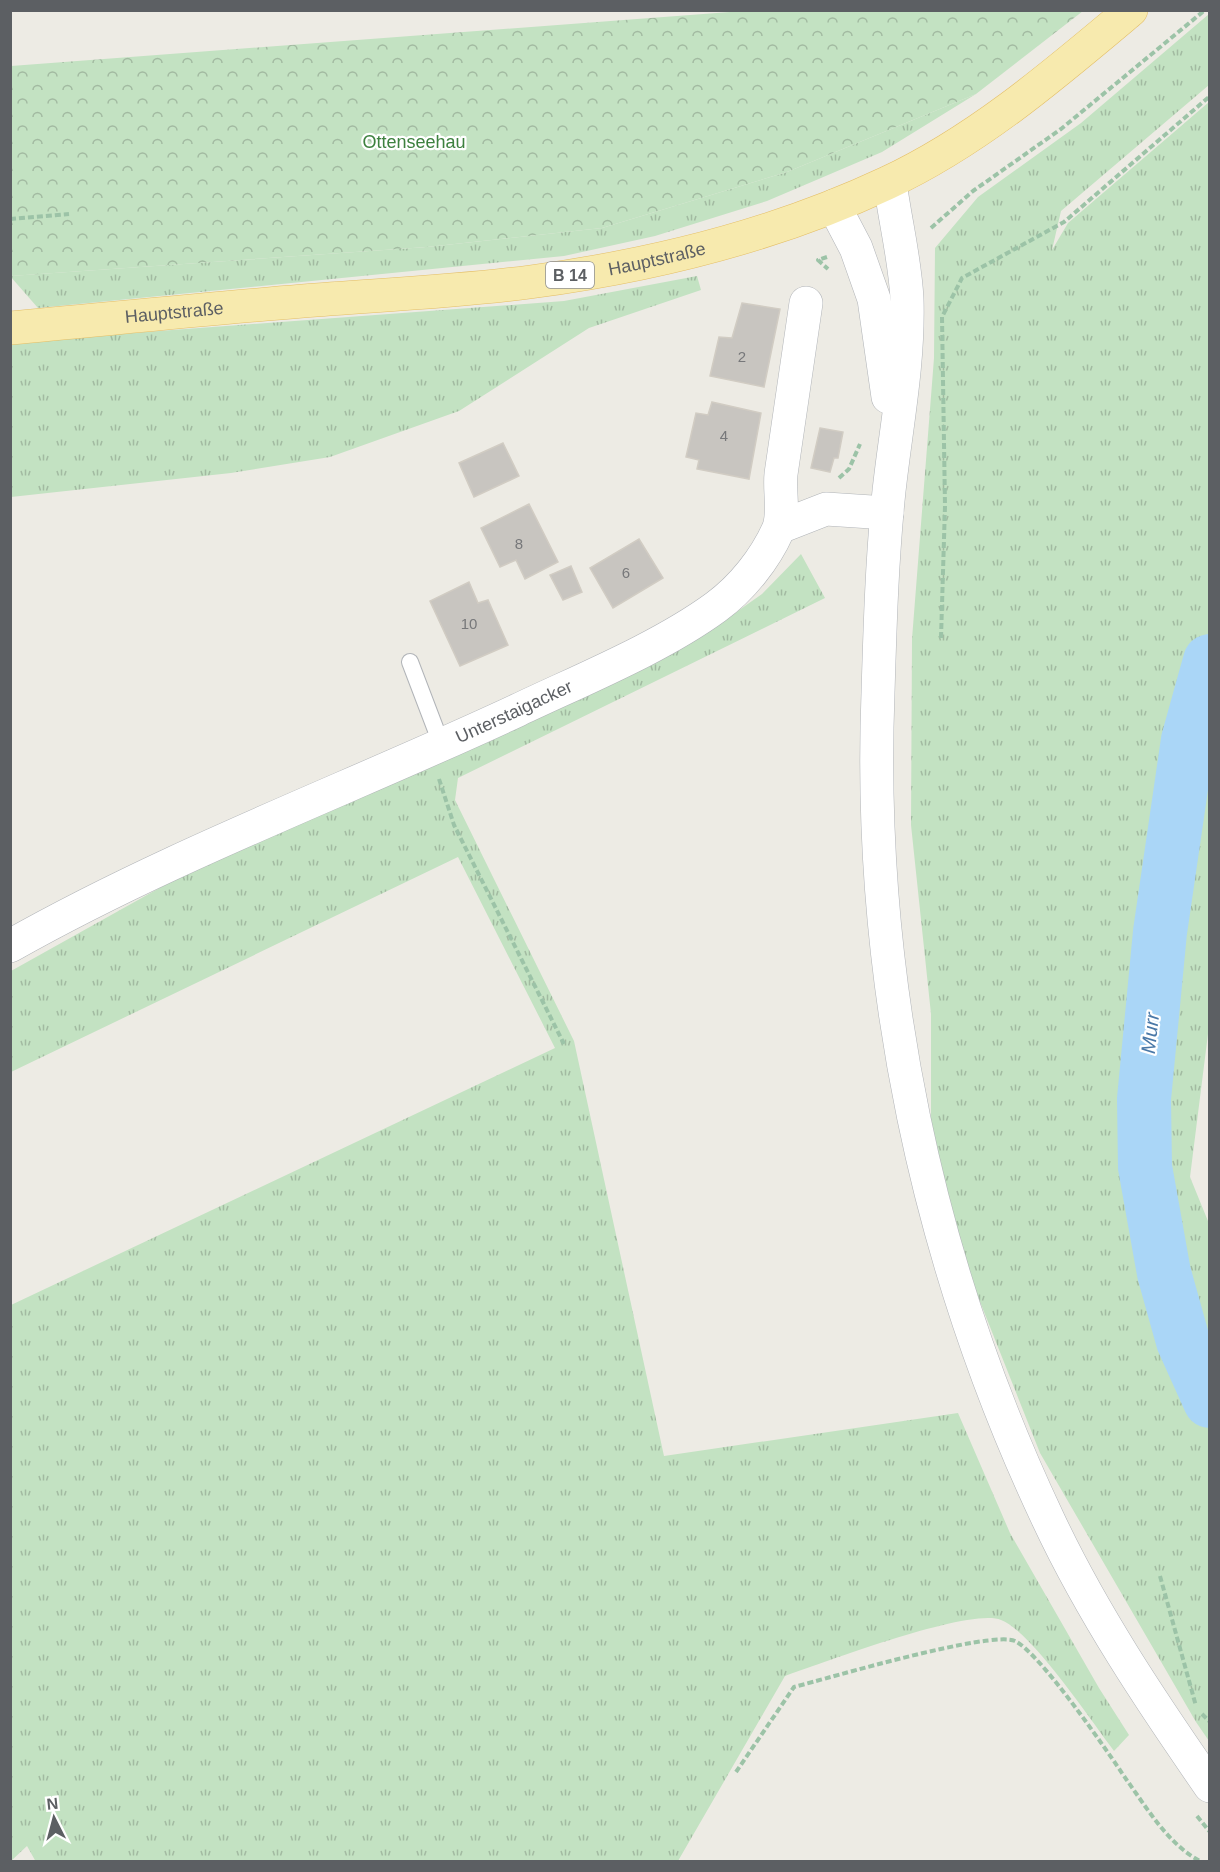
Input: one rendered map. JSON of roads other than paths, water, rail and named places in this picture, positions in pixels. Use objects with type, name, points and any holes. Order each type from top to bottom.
[{"type":"main road","name":"Hauptstraße","points":[[10,328],[530,282],[672,255],[766,229],[834,206],[890,182],[974,133],[1070,62],[1131,10]]},
{"type":"street","points":[[888,501],[903,392],[907,315],[902,257],[890,182]]},
{"type":"street","points":[[834,206],[856,248],[874,299],[888,398],[888,501],[877,696],[877,804],[882,898],[898,1033],[914,1122],[935,1209],[964,1312],[991,1384],[1048,1520],[1081,1584],[1167,1724],[1209,1786]]},
{"type":"street","name":"Unterstaigacker","points":[[10,946],[208,847],[442,746],[687,627],[719,605],[760,562],[780,526],[781,478],[806,303]]},
{"type":"street","points":[[780,526],[826,509],[888,501]]},
{"type":"lane","points":[[410,662],[442,746]]},
{"type":"waterway","name":"Murr","points":[[1210,661],[1188,740],[1160,932],[1144,1099],[1145,1167],[1164,1273],[1183,1341],[1210,1401]]},
{"type":"park label","name":"Ottenseehau","points":[[414,142]]}]
